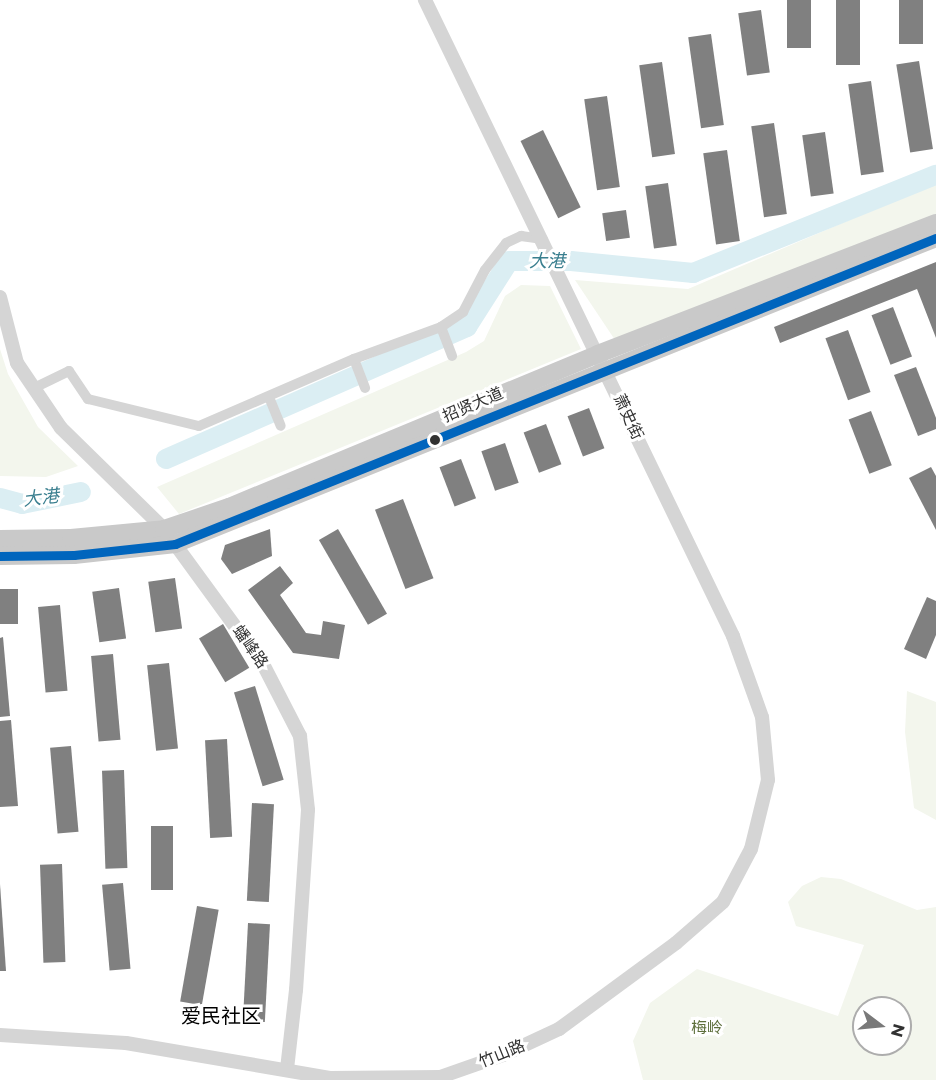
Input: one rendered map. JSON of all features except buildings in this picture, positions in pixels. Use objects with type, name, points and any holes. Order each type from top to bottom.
[{"type":"main road","name":"招贤大道","points":[[0,556],[74,555],[169,537],[229,507],[602,361],[936,223]]},
{"type":"main road","name":"招贤大道","points":[[602,361],[936,238]]},
{"type":"main road","name":"招贤大道","points":[[0,539],[169,537]]},
{"type":"street","name":"萧史街","points":[[425,0],[544,240],[733,636],[762,717],[768,780]]},
{"type":"street","points":[[34,388],[69,371],[88,399],[200,426],[354,359],[441,327],[463,312],[485,270],[506,243],[521,236],[544,240]]},
{"type":"street","name":"蟠峰路","points":[[0,297],[17,363],[61,428],[169,537],[264,666],[300,736],[308,810],[296,990],[286,1069]]},
{"type":"street","points":[[441,327],[452,356]]},
{"type":"street","points":[[354,359],[365,388]]},
{"type":"street","points":[[269,396],[281,426]]},
{"type":"street","name":"竹山路","points":[[0,1035],[126,1043],[331,1078],[440,1077],[503,1055],[559,1029],[676,943],[723,902],[751,849],[768,780]]},
{"type":"green space","points":[[936,183],[936,214],[615,340],[575,280],[688,289]]},
{"type":"green space","points":[[521,285],[550,286],[581,349],[179,514],[157,487],[466,352],[484,341],[505,296]]},
{"type":"green space","points":[[0,349],[8,374],[38,427],[78,466],[46,477],[0,476]]},
{"type":"green space","points":[[907,691],[936,702],[936,820],[914,808],[905,732]]},
{"type":"green space","name":"梅岭","points":[[821,877],[841,879],[917,910],[936,907],[936,1080],[643,1080],[633,1041],[650,1003],[697,969],[838,1016],[864,945],[796,926],[788,902],[802,886]]},
{"type":"waterway","name":"大港","points":[[166,459],[467,327],[509,261],[571,261],[693,273],[936,175]]},
{"type":"waterway","name":"大港","points":[[0,498],[22,504],[81,492]]},
{"type":"transit line","points":[[0,556],[74,555],[175,544],[936,238]]},
{"type":"district","name":"爱民社区","points":[[221,1016]]}]
